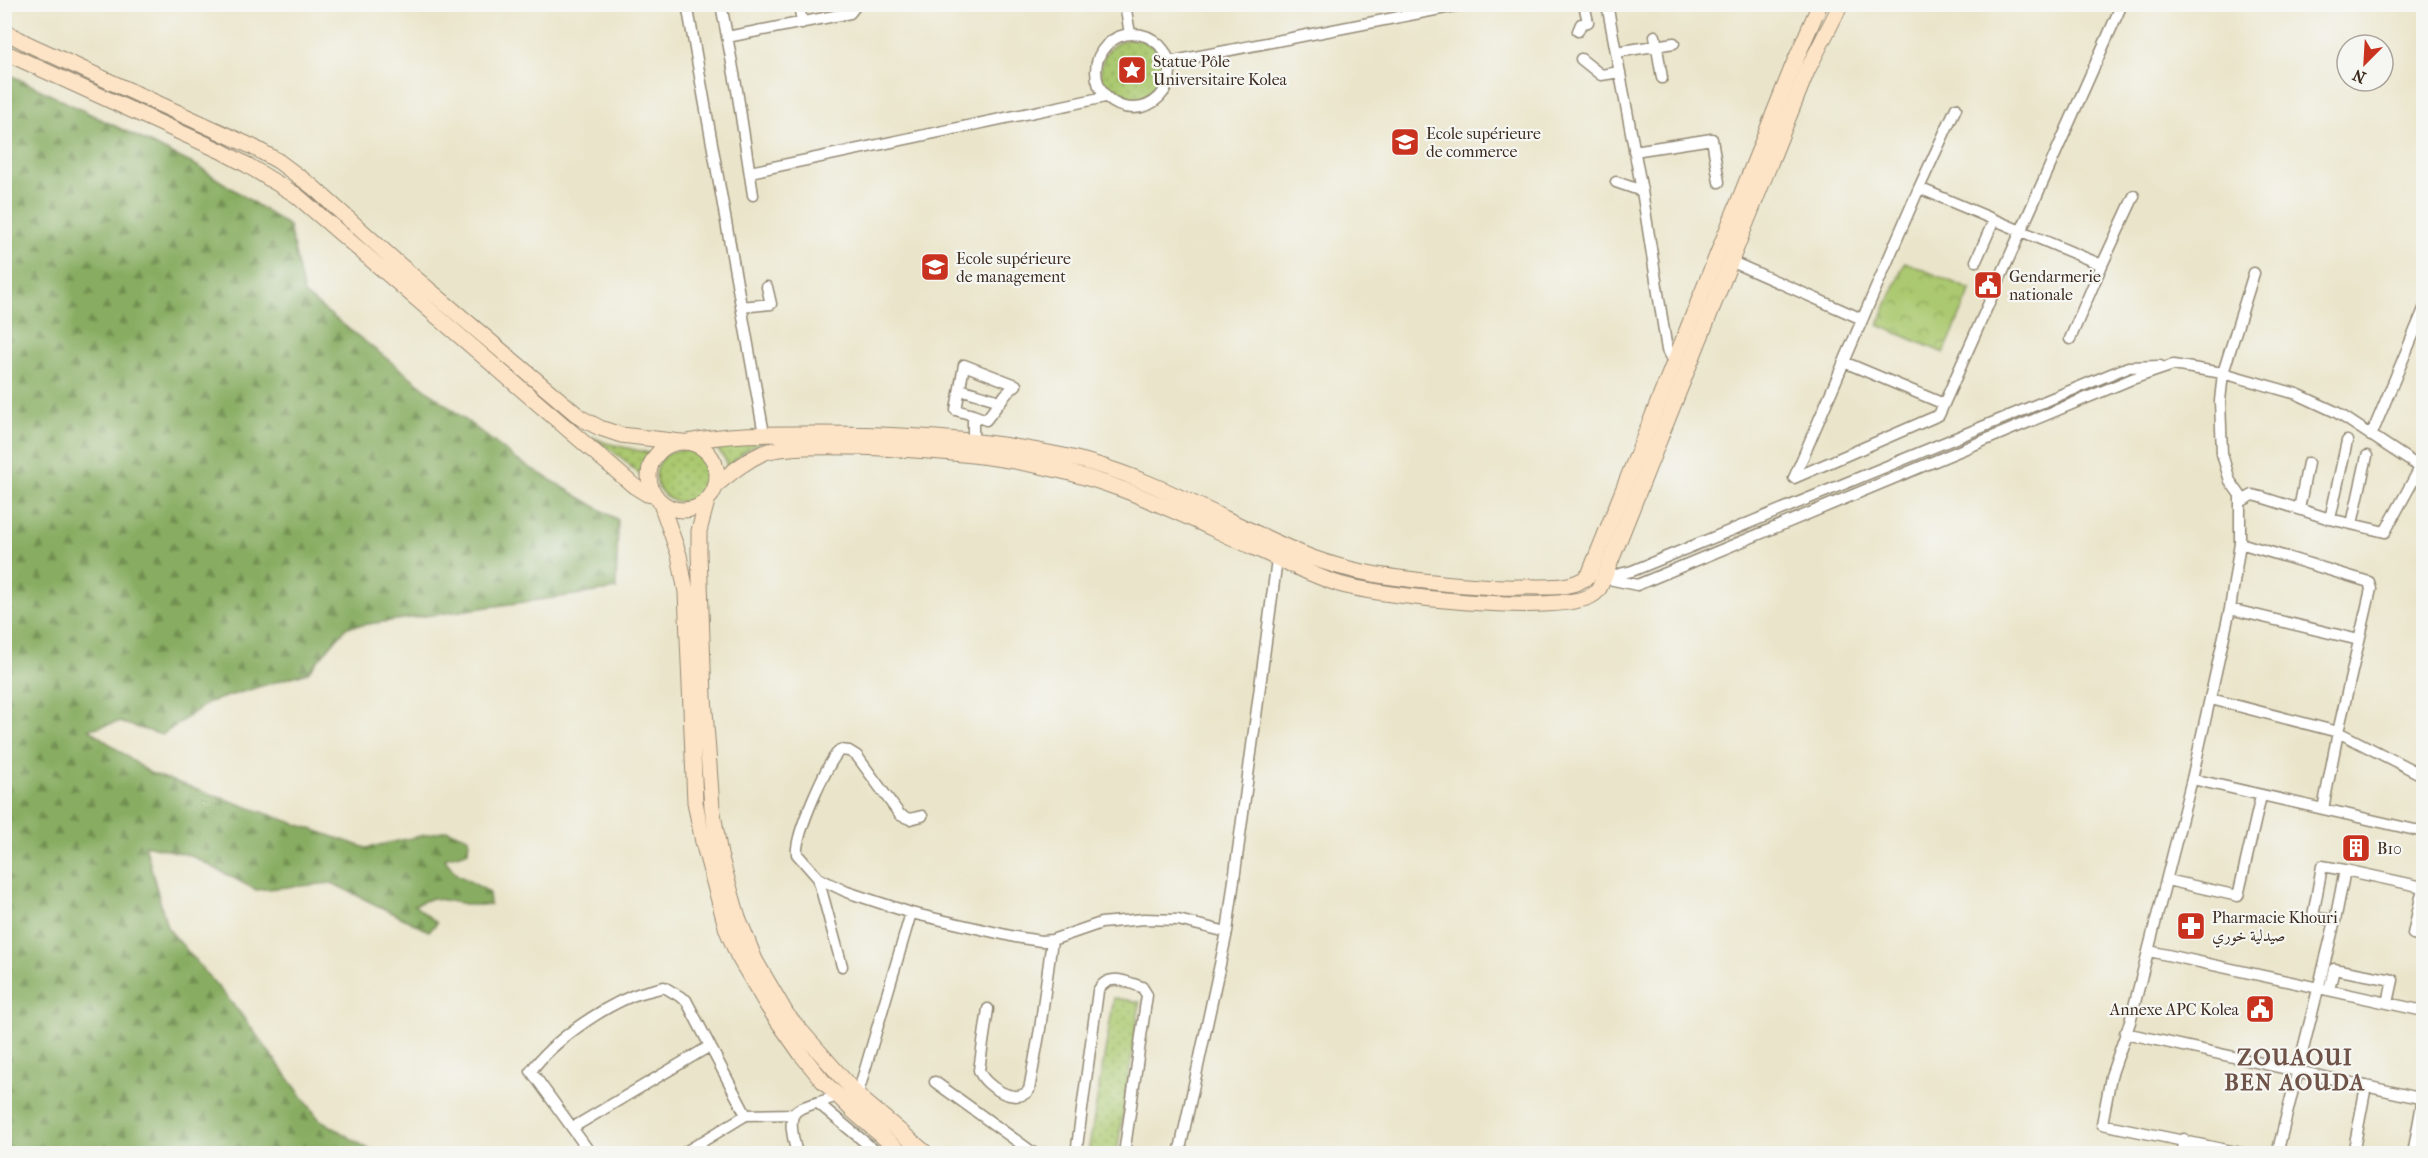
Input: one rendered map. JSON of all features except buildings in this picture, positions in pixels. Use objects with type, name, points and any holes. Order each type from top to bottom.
[{"type":"main road","points":[[927,1154],[858,1096],[787,1015],[755,960],[727,886],[712,807],[704,697],[699,542],[706,501],[716,485],[760,454],[786,449],[864,447],[955,452],[1007,458],[1074,473],[1124,490],[1279,551],[1385,578],[1496,588],[1561,586],[1581,583],[1588,575],[1672,362],[1820,4]]},
{"type":"main road","points":[[903,1154],[853,1112],[801,1054],[768,1007],[738,956],[718,903],[695,802],[686,592],[679,555],[658,499],[650,485],[649,473],[652,462],[659,452],[669,445],[684,442],[764,434],[855,434],[1010,444],[1105,467],[1154,485],[1338,583],[1364,590],[1542,606],[1589,598],[1598,592],[1604,578],[1682,378],[1807,71],[1841,4]]},
{"type":"main road","points":[[4,31],[254,147],[290,169],[313,186],[523,370],[590,423],[621,435],[684,442],[698,446],[708,453],[714,462],[717,473],[716,485]]},
{"type":"main road","points":[[4,52],[221,151],[264,174],[296,195],[634,486],[671,508],[684,510],[706,501]]},
{"type":"main road","points":[[1588,575],[1604,578]]},
{"type":"street","points":[[687,4],[764,434]]},
{"type":"street","points":[[721,4],[753,195]]},
{"type":"street","points":[[799,4],[802,23]]},
{"type":"street","points":[[727,37],[850,13],[857,4]]},
{"type":"street","points":[[1125,4],[1130,34]]},
{"type":"street","points":[[1169,62],[1466,4]]},
{"type":"street","points":[[1578,32],[1581,24],[1588,22],[1584,4]]},
{"type":"street","points":[[1607,4],[1642,191],[1667,350],[1682,378]]},
{"type":"street","points":[[1956,108],[1919,188],[1794,478],[1939,415],[2122,4]]},
{"type":"street","points":[[1130,34],[1150,38],[1159,45],[1169,62],[1170,73],[1163,94],[1146,107],[1124,108],[1105,97],[1096,79],[1098,58],[1110,41],[1130,34]]},
{"type":"street","points":[[1616,52],[1656,41],[1674,43]]},
{"type":"street","points":[[1656,41],[1662,78]]},
{"type":"street","points":[[1581,59],[1601,75],[1620,72]]},
{"type":"street","points":[[750,172],[1105,97]]},
{"type":"street","points":[[1634,151],[1712,139],[1719,182]]},
{"type":"street","points":[[1616,182],[1642,191]]},
{"type":"street","points":[[1919,188],[2102,266]]},
{"type":"street","points":[[2070,339],[2134,196]]},
{"type":"street","points":[[1976,261],[1994,220]]},
{"type":"street","points":[[1730,261],[1862,319]]},
{"type":"street","points":[[1772,280],[1777,268]]},
{"type":"street","points":[[2246,1154],[2184,1139],[2102,1124],[2110,1076],[2130,1022],[2167,880],[2211,699],[2229,609],[2240,543],[2240,495],[2230,481],[2222,454],[2220,401],[2223,373],[2254,273]]},
{"type":"street","points":[[741,307],[771,304],[767,287]]},
{"type":"street","points":[[2371,436],[2424,309]]},
{"type":"street","points":[[1844,362],[1944,404]]},
{"type":"street","points":[[964,365],[1016,385],[1000,401],[986,420],[956,410],[964,365]]},
{"type":"street","points":[[1604,578],[1637,585],[2132,379],[2173,365]]},
{"type":"street","points":[[1604,578],[1632,570],[2128,367],[2173,365],[2223,373],[2297,394],[2336,412],[2422,469],[2385,532],[2330,519],[2253,495],[2240,502]]},
{"type":"street","points":[[960,389],[1000,401]]},
{"type":"street","points":[[973,416],[973,441]]},
{"type":"street","points":[[2330,519],[2347,441]]},
{"type":"street","points":[[2352,524],[2367,456]]},
{"type":"street","points":[[2299,509],[2308,463]]},
{"type":"street","points":[[2240,543],[2369,582],[2370,597],[2338,732],[2323,809]]},
{"type":"street","points":[[1179,1154],[1227,932],[1279,551]]},
{"type":"street","points":[[2229,609],[2359,640]]},
{"type":"street","points":[[2211,699],[2338,732],[2424,776]]},
{"type":"street","points":[[922,816],[910,819],[900,815],[857,756],[849,751],[840,750],[809,807],[796,849],[799,857],[818,878],[847,892],[911,913],[1014,937],[1041,941],[1052,940],[1101,923],[1144,919],[1178,920],[1227,932]]},
{"type":"street","points":[[2192,778],[2261,796],[2424,832]]},
{"type":"street","points":[[2167,880],[2238,896],[2261,796]]},
{"type":"street","points":[[2335,921],[2313,916],[2322,866],[2423,885],[2413,934],[2424,936]]},
{"type":"street","points":[[2324,989],[2345,870]]},
{"type":"street","points":[[818,878],[842,966]]},
{"type":"street","points":[[853,1112],[911,913]]},
{"type":"street","points":[[988,1010],[979,1070],[981,1076],[984,1081],[1003,1092],[1018,1096],[1025,1095],[1029,1090],[1040,1029],[1052,940]]},
{"type":"street","points":[[2149,951],[2424,1011]]},
{"type":"street","points":[[2277,1154],[2296,1071],[2324,989],[2334,969],[2393,980],[2388,1003]]},
{"type":"street","points":[[1076,1154],[1098,991],[1105,982],[1114,978],[1142,987],[1147,995],[1124,1154]]},
{"type":"street","points":[[591,1154],[531,1071],[539,1060],[576,1028],[632,996],[664,987],[686,1000],[746,1115]]},
{"type":"street","points":[[2125,1034],[2423,1099],[2413,1154]]},
{"type":"street","points":[[572,1128],[710,1046]]},
{"type":"street","points":[[935,1082],[1035,1154]]},
{"type":"street","points":[[2353,1154],[2366,1086]]},
{"type":"street","points":[[797,1154],[790,1126],[793,1114],[802,1106],[837,1096]]},
{"type":"street","points":[[818,1103],[879,1154]]},
{"type":"street","points":[[682,1154],[746,1115],[793,1114]]},
{"type":"street","points":[[2181,1154],[2184,1139]]},
{"type":"green space","points":[[1133,39],[1151,45],[1159,53],[1165,71],[1159,89],[1151,97],[1133,103],[1115,97],[1107,89],[1101,71],[1107,53],[1115,45]]},
{"type":"green space","points":[[4,72],[199,167],[289,226],[304,294],[517,460],[618,520],[616,589],[347,627],[308,672],[209,702],[162,735],[119,722],[89,729],[150,773],[366,848],[447,830],[469,838],[468,852],[444,858],[456,874],[489,892],[490,905],[471,905],[432,898],[414,905],[437,923],[429,931],[332,883],[256,890],[190,855],[145,845],[167,927],[240,1013],[319,1119],[375,1153],[5,1153]]},
{"type":"green space","points":[[1905,262],[1971,290],[1944,353],[1878,325]]},
{"type":"green space","points":[[592,437],[606,443],[653,454],[644,469],[643,478],[622,458]]},
{"type":"green space","points":[[763,441],[744,452],[727,468],[725,459],[715,446]]},
{"type":"green space","points":[[682,450],[696,454],[704,462],[708,476],[704,490],[696,498],[682,502],[668,498],[660,490],[656,476],[660,462],[668,454]]},
{"type":"green space","points":[[1114,998],[1140,1002],[1117,1153],[1088,1153]]},
{"type":"place","name":"Statue Pôle Universitaire Kolea","points":[[1132,70]]},
{"type":"place","name":"Ecole supérieure de commerce","points":[[1405,142]]},
{"type":"place","name":"Ecole supérieure de management","points":[[935,267]]},
{"type":"place","name":"Gendarmerie nationale","points":[[1988,285]]},
{"type":"place","name":"B10","points":[[2356,848]]},
{"type":"place","name":"Pharmacie Khouri صيدلية خوري","points":[[2191,926]]},
{"type":"place","name":"Annexe APC Kolea","points":[[2260,1009]]},
{"type":"district","name":"ZOUAOUI BEN AOUDA","points":[[2295,1070]]}]
